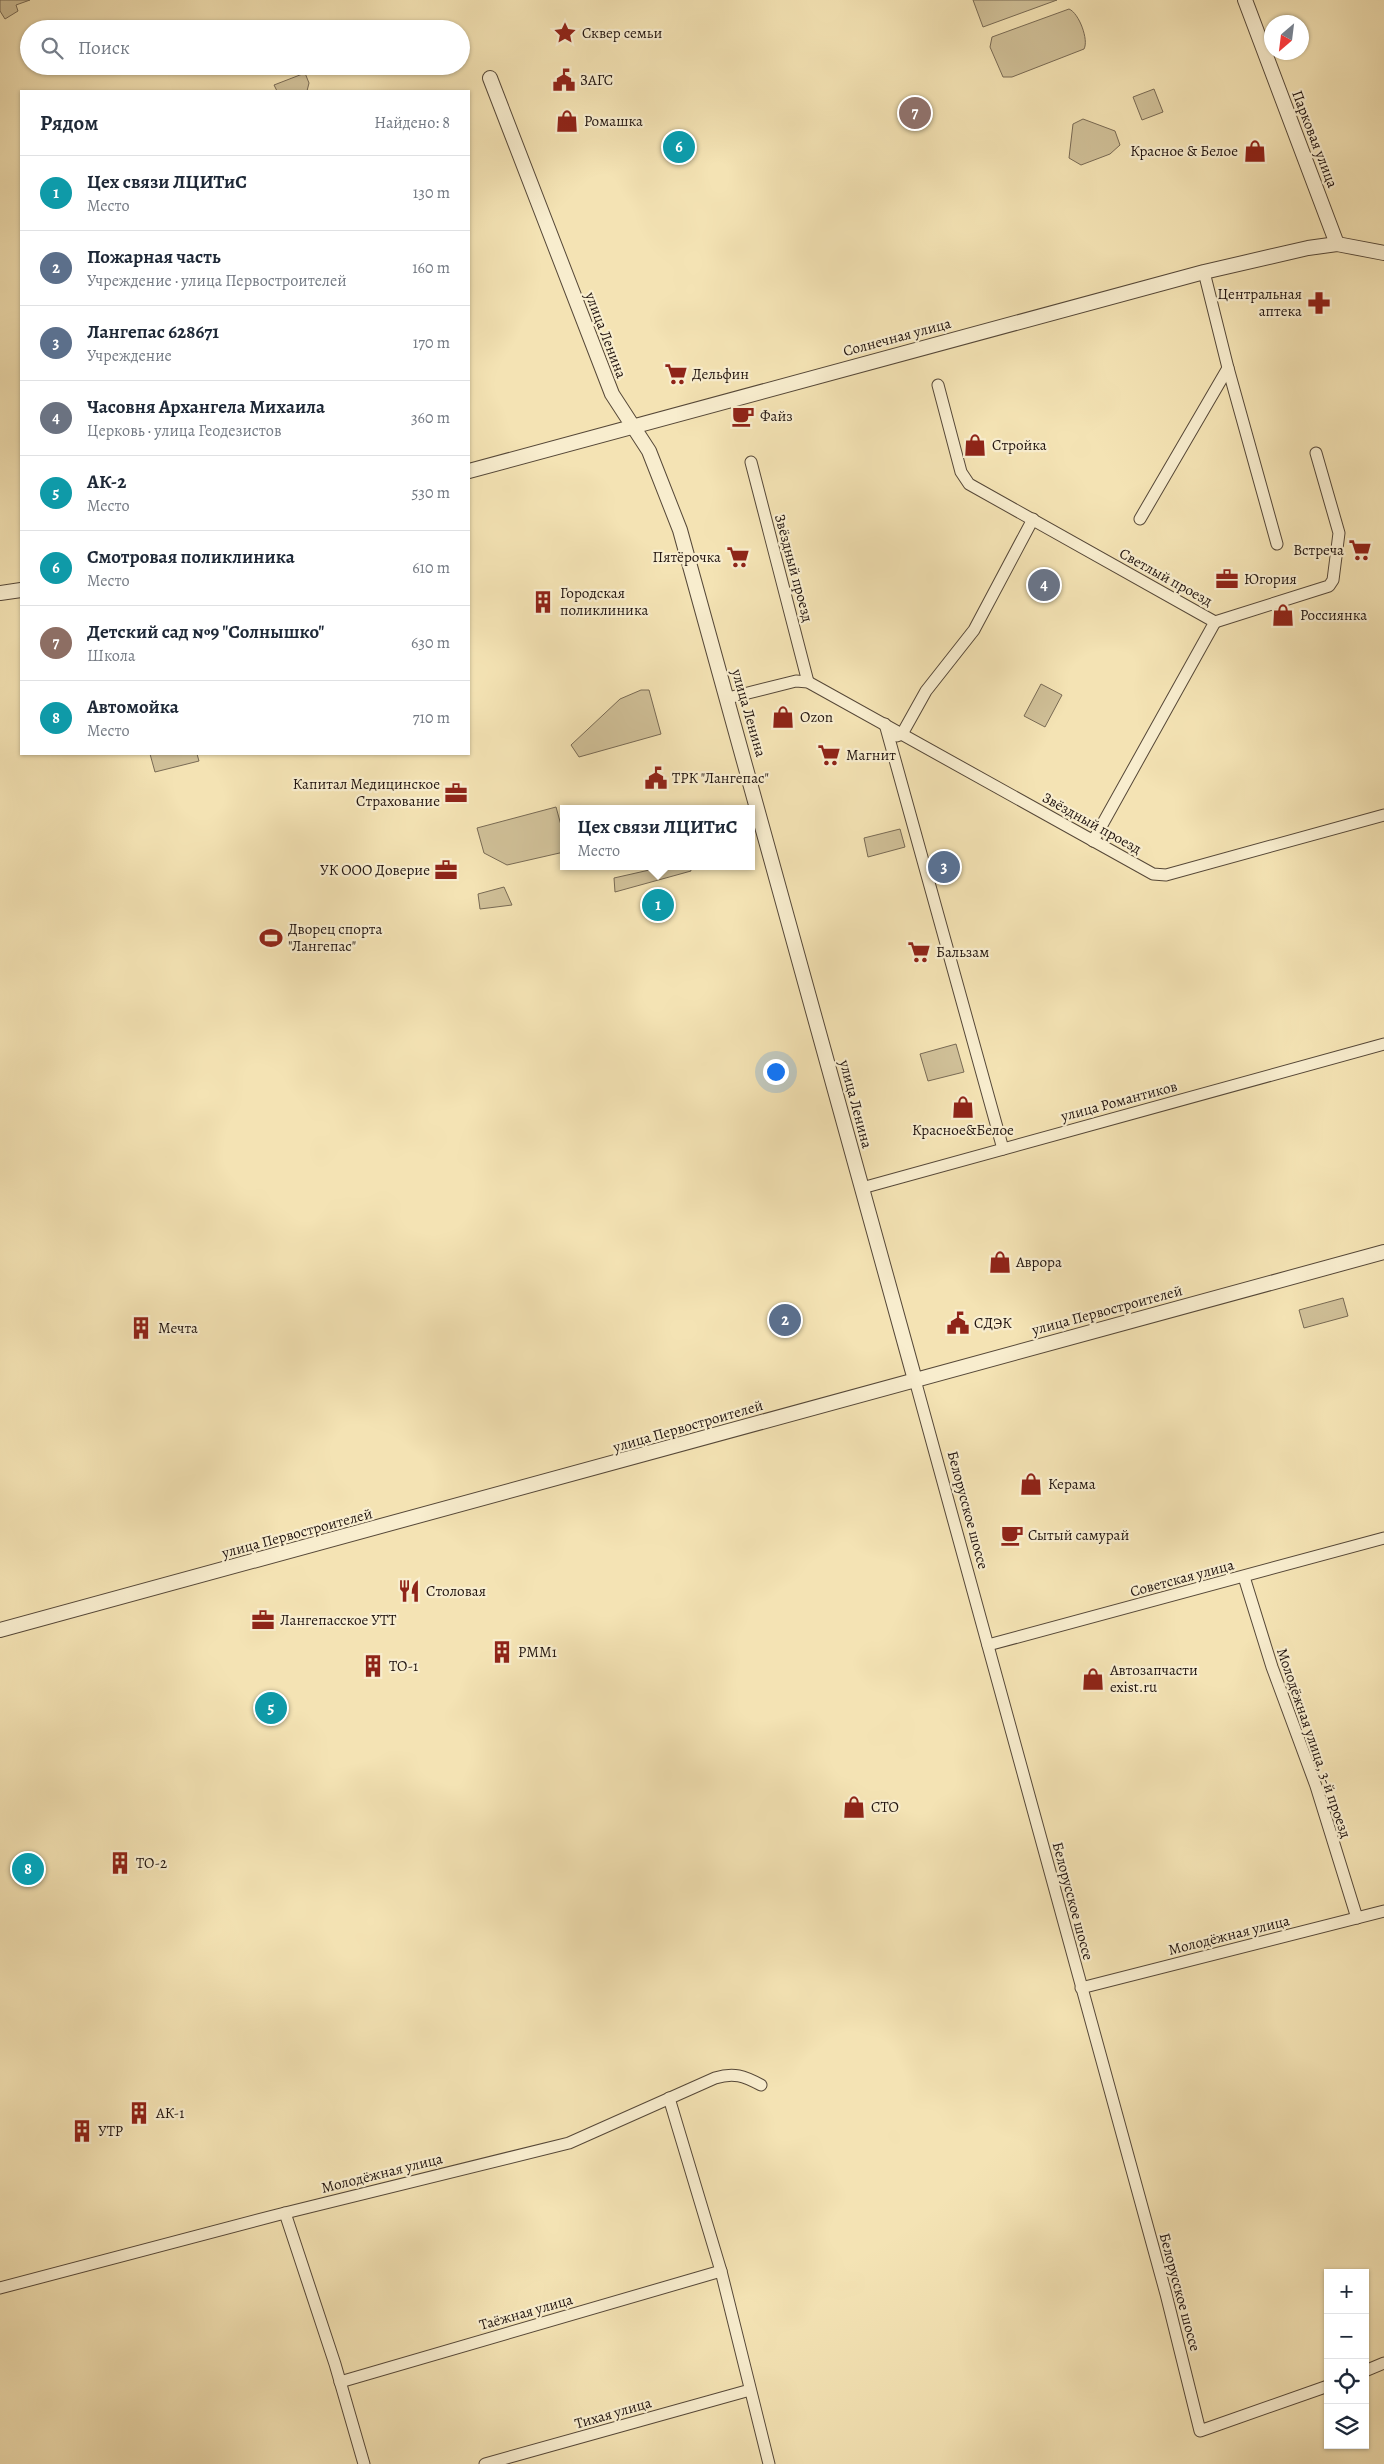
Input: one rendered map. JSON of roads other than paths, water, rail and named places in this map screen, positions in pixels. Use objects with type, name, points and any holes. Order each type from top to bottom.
[{"type":"street","name":"Парковая улица","points":[[1245,0],[1337,244]]},
{"type":"street","name":"улица Ленина","points":[[490,78],[612,394],[649,451],[672,505],[728,698],[915,1380]]},
{"type":"street","points":[[1337,244],[1384,254]]},
{"type":"street","name":"Солнечная улица","points":[[470,471],[632,425],[1204,272],[1308,248],[1337,244]]},
{"type":"street","points":[[1204,272],[1228,368],[1277,544]]},
{"type":"street","points":[[1140,519],[1228,368]]},
{"type":"street","name":"Светлый проезд","points":[[938,385],[964,479],[1215,622],[1329,586],[1333,580],[1339,533],[1316,453]]},
{"type":"street","name":"Звёздный проезд","points":[[751,462],[808,682],[1154,874],[1166,875],[1384,816]]},
{"type":"street","points":[[889,740],[902,734],[926,691],[974,630],[1033,519]]},
{"type":"street","points":[[0,593],[20,590]]},
{"type":"street","points":[[1093,841],[1215,622]]},
{"type":"street","points":[[728,698],[796,681],[808,682]]},
{"type":"street","points":[[885,724],[1003,1149]]},
{"type":"street","name":"улица Романтиков","points":[[862,1188],[1384,1044]]},
{"type":"street","name":"улица Первостроителей","points":[[0,1630],[1384,1252]]},
{"type":"street","name":"Белорусское шоссе","points":[[915,1380],[1166,2294],[1200,2432],[1324,2387]]},
{"type":"street","name":"Советская улица","points":[[988,1645],[1384,1538]]},
{"type":"street","name":"Молодёжная улица, 3-й проезд","points":[[1244,1577],[1272,1667],[1316,1786],[1357,1918]]},
{"type":"street","name":"Молодёжная улица","points":[[1081,1988],[1384,1911]]},
{"type":"street","name":"Молодёжная улица","points":[[0,2288],[285,2213],[569,2142],[728,2074],[747,2077],[761,2086]]},
{"type":"street","points":[[669,2098],[721,2271],[769,2464]]},
{"type":"street","points":[[285,2213],[340,2382],[364,2464]]},
{"type":"street","name":"Таёжная улица","points":[[340,2382],[721,2271]]},
{"type":"street","points":[[1369,2369],[1384,2363]]},
{"type":"street","name":"Тихая улица","points":[[485,2464],[750,2390]]},
{"type":"place","name":"Сквер семьи","points":[[565,33]]},
{"type":"place","name":"ЗАГС","points":[[564,80]]},
{"type":"place","name":"Детский сад №9 \"Солнышко\"","points":[[915,113]]},
{"type":"place","name":"Ромашка","points":[[567,121]]},
{"type":"place","name":"Смотровая поликлиника","points":[[679,147]]},
{"type":"place","name":"Красное & Белое","points":[[1255,151]]},
{"type":"place","name":"Центральная аптека","points":[[1319,303]]},
{"type":"place","name":"Дельфин","points":[[676,374]]},
{"type":"place","name":"Файз","points":[[743,416]]},
{"type":"place","name":"Стройка","points":[[975,445]]},
{"type":"place","name":"Встреча","points":[[1360,550]]},
{"type":"place","name":"Пятёрочка","points":[[738,557]]},
{"type":"place","name":"Югория","points":[[1227,579]]},
{"type":"place","name":"Часовня Архангела Михаила","points":[[1044,585]]},
{"type":"place","name":"Городская поликлиника","points":[[543,602]]},
{"type":"place","name":"Россиянка","points":[[1283,615]]},
{"type":"place","name":"Ozon","points":[[783,717]]},
{"type":"place","name":"Магнит","points":[[829,755]]},
{"type":"place","name":"ТРК \"Лангепас\"","points":[[656,778]]},
{"type":"place","name":"Капитал Медицинское Страхование","points":[[456,793]]},
{"type":"place","name":"Лангепас 628671","points":[[944,867]]},
{"type":"place","name":"УК ООО Доверие","points":[[446,870]]},
{"type":"place","name":"Цех связи ЛЦИТиС","points":[[658,905]]},
{"type":"place","name":"Дворец спорта \"Лангепас\"","points":[[271,938]]},
{"type":"place","name":"Бальзам","points":[[919,952]]},
{"type":"place","name":"Красное&Белое","points":[[963,1107]]},
{"type":"place","name":"Аврора","points":[[1000,1262]]},
{"type":"place","name":"Пожарная часть","points":[[785,1320]]},
{"type":"place","name":"СДЭК","points":[[958,1323]]},
{"type":"place","name":"Мечта","points":[[141,1328]]},
{"type":"place","name":"Керама","points":[[1031,1484]]},
{"type":"place","name":"Сытый самурай","points":[[1012,1535]]},
{"type":"place","name":"Столовая","points":[[409,1591]]},
{"type":"place","name":"Лангепасское УТТ","points":[[263,1620]]},
{"type":"place","name":"РММ1","points":[[502,1652]]},
{"type":"place","name":"ТО-1","points":[[373,1666]]},
{"type":"place","name":"Автозапчасти exist.ru","points":[[1093,1679]]},
{"type":"place","name":"АК-2","points":[[271,1708]]},
{"type":"place","name":"СТО","points":[[854,1807]]},
{"type":"place","name":"ТО-2","points":[[120,1863]]},
{"type":"place","name":"Автомойка","points":[[28,1869]]},
{"type":"place","name":"АК-1","points":[[139,2113]]},
{"type":"place","name":"УТР","points":[[82,2131]]}]
